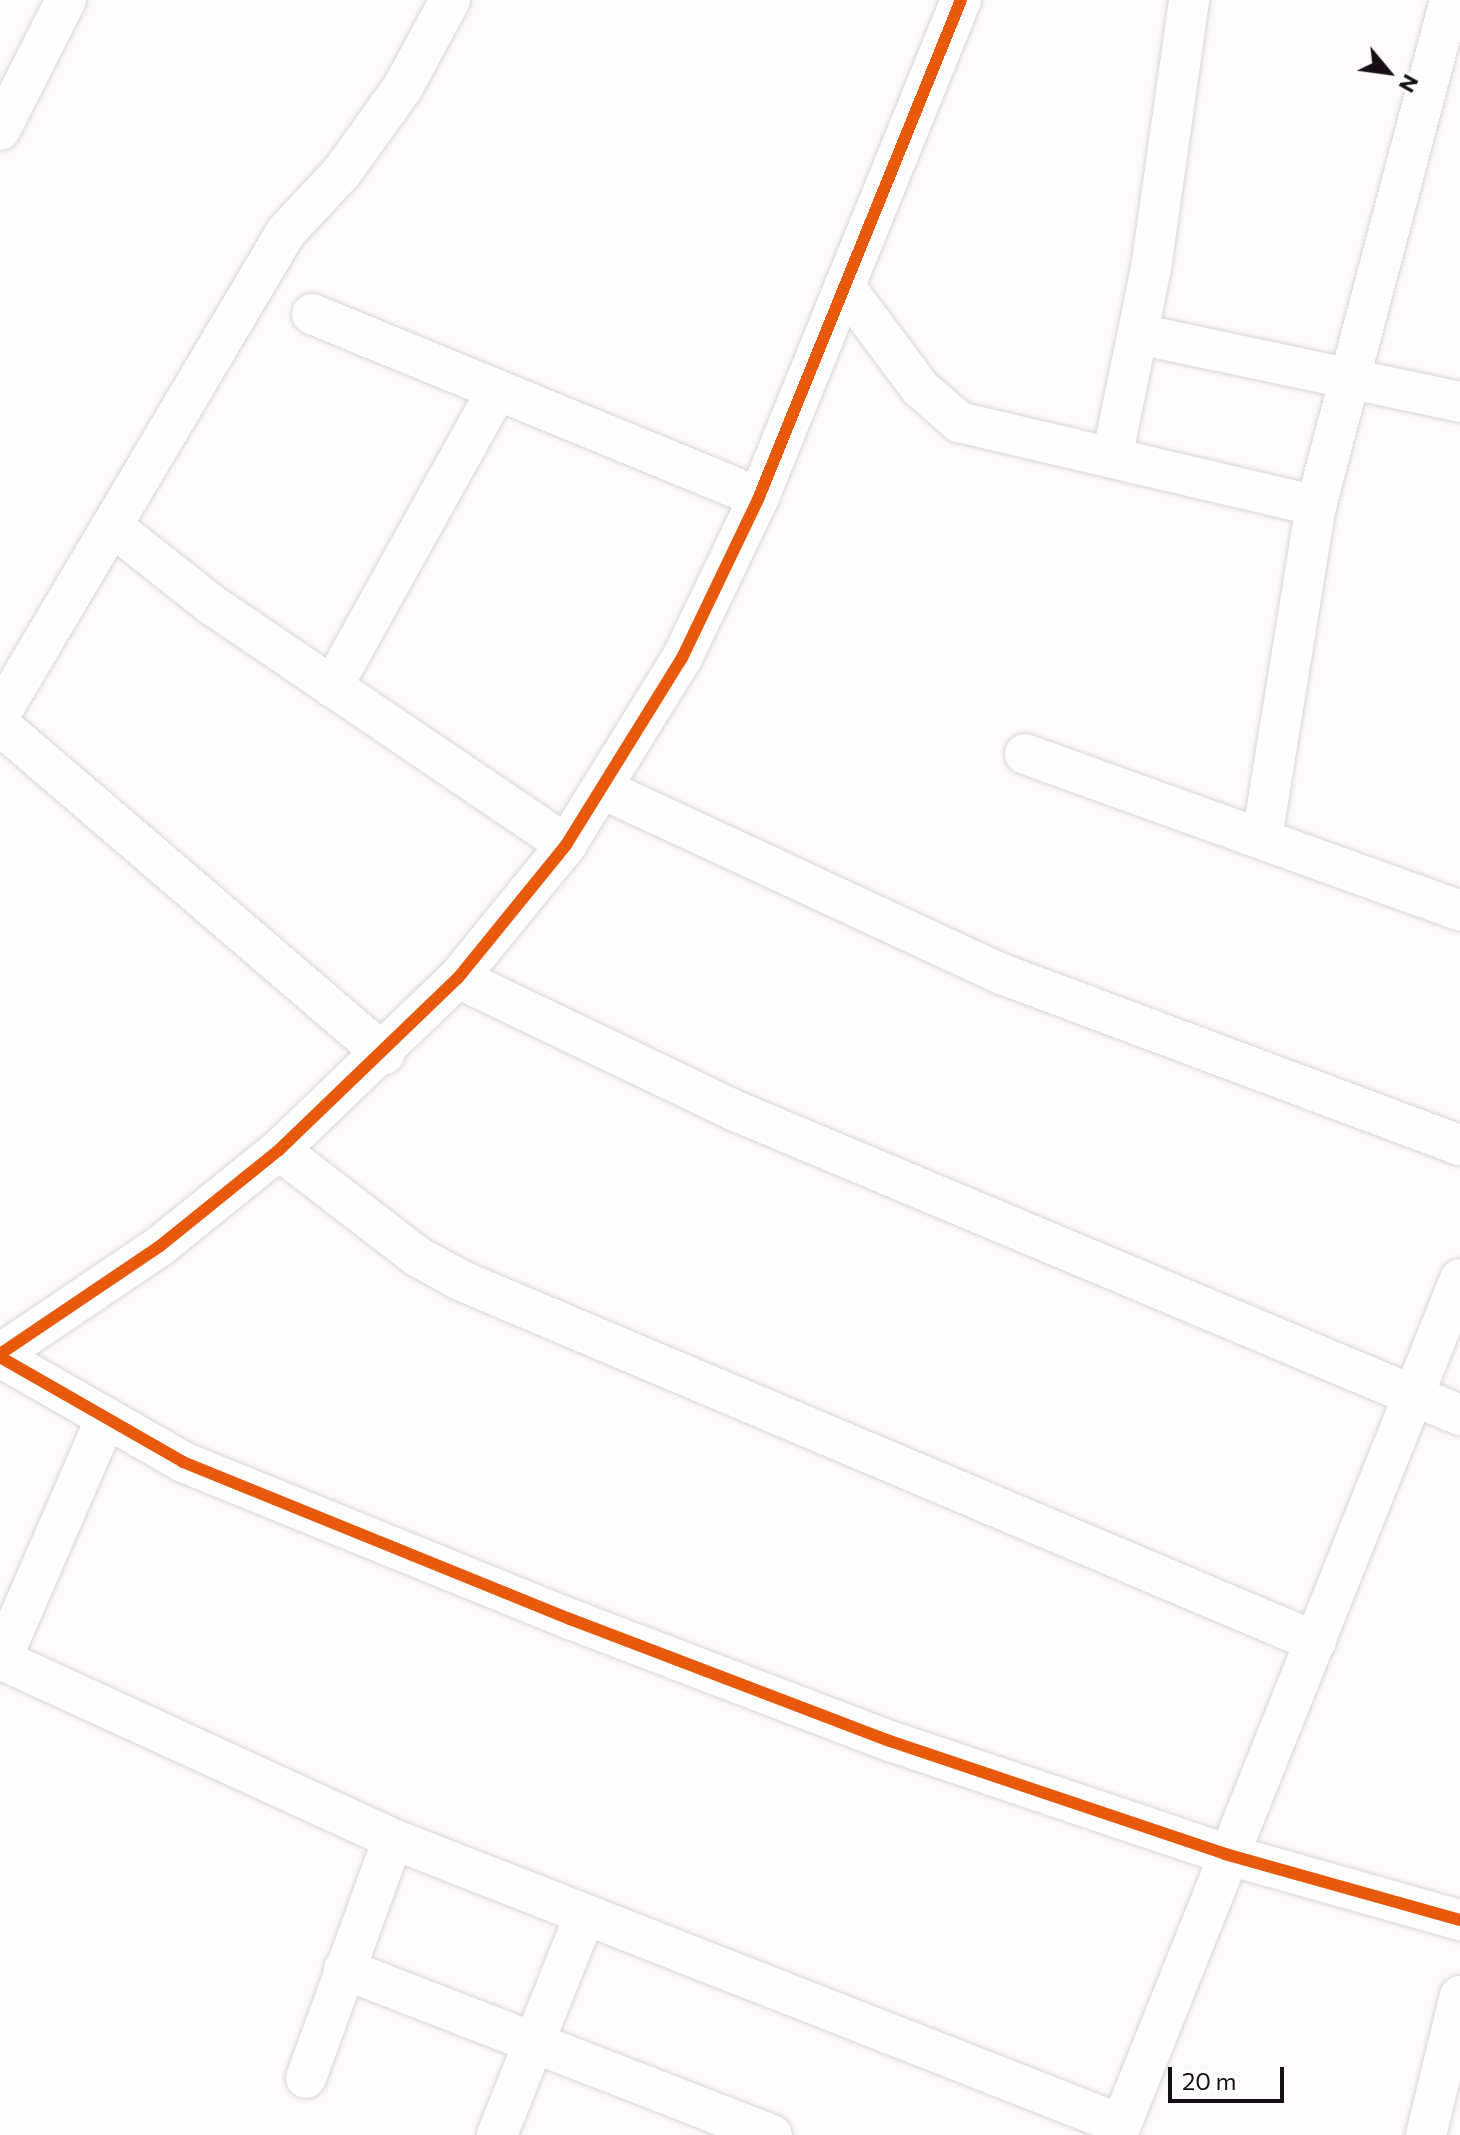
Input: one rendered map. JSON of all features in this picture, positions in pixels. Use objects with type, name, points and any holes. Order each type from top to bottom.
[{"type":"street","points":[[0,130],[66,0]]},
{"type":"street","points":[[0,714],[286,232],[342,172],[394,99],[450,0]]},
{"type":"street","points":[[961,0],[759,497],[682,658],[605,790],[566,845],[458,978],[384,1054],[279,1150],[160,1246],[0,1356],[105,1420],[183,1462],[570,1619],[890,1741],[1225,1854],[1460,1920]]},
{"type":"street","points":[[1112,458],[1138,334],[1189,0]]},
{"type":"street","points":[[1262,838],[1316,506],[1345,380],[1450,0]]},
{"type":"street","points":[[844,286],[941,411],[959,422],[1316,506]]},
{"type":"street","points":[[312,314],[759,497]]},
{"type":"street","points":[[1138,334],[1460,402]]},
{"type":"street","points":[[332,687],[497,390]]},
{"type":"street","points":[[112,526],[332,687],[566,845]]},
{"type":"street","points":[[0,725],[384,1054]]},
{"type":"street","points":[[1025,754],[1459,909]]},
{"type":"street","points":[[605,790],[1002,974],[1460,1145]]},
{"type":"street","points":[[458,978],[738,1112],[1460,1415]]},
{"type":"street","points":[[279,1150],[418,1257],[462,1281],[1316,1642]]},
{"type":"street","points":[[105,1420],[0,1660],[393,1839],[1119,2130],[1225,1854],[1417,1398],[1460,1279]]},
{"type":"street","points":[[306,2078],[393,1839]]},
{"type":"street","points":[[497,2135],[537,2043],[585,1915]]},
{"type":"street","points":[[344,1969],[772,2135]]},
{"type":"street","points":[[1426,2135],[1460,1996]]},
{"type":"cycle path","points":[[0,1354],[160,1246],[279,1150],[458,978],[566,845],[682,658],[759,497],[961,0]]},
{"type":"cycle path","points":[[0,1357],[183,1462],[570,1619],[890,1741],[1225,1854],[1460,1920]]}]
